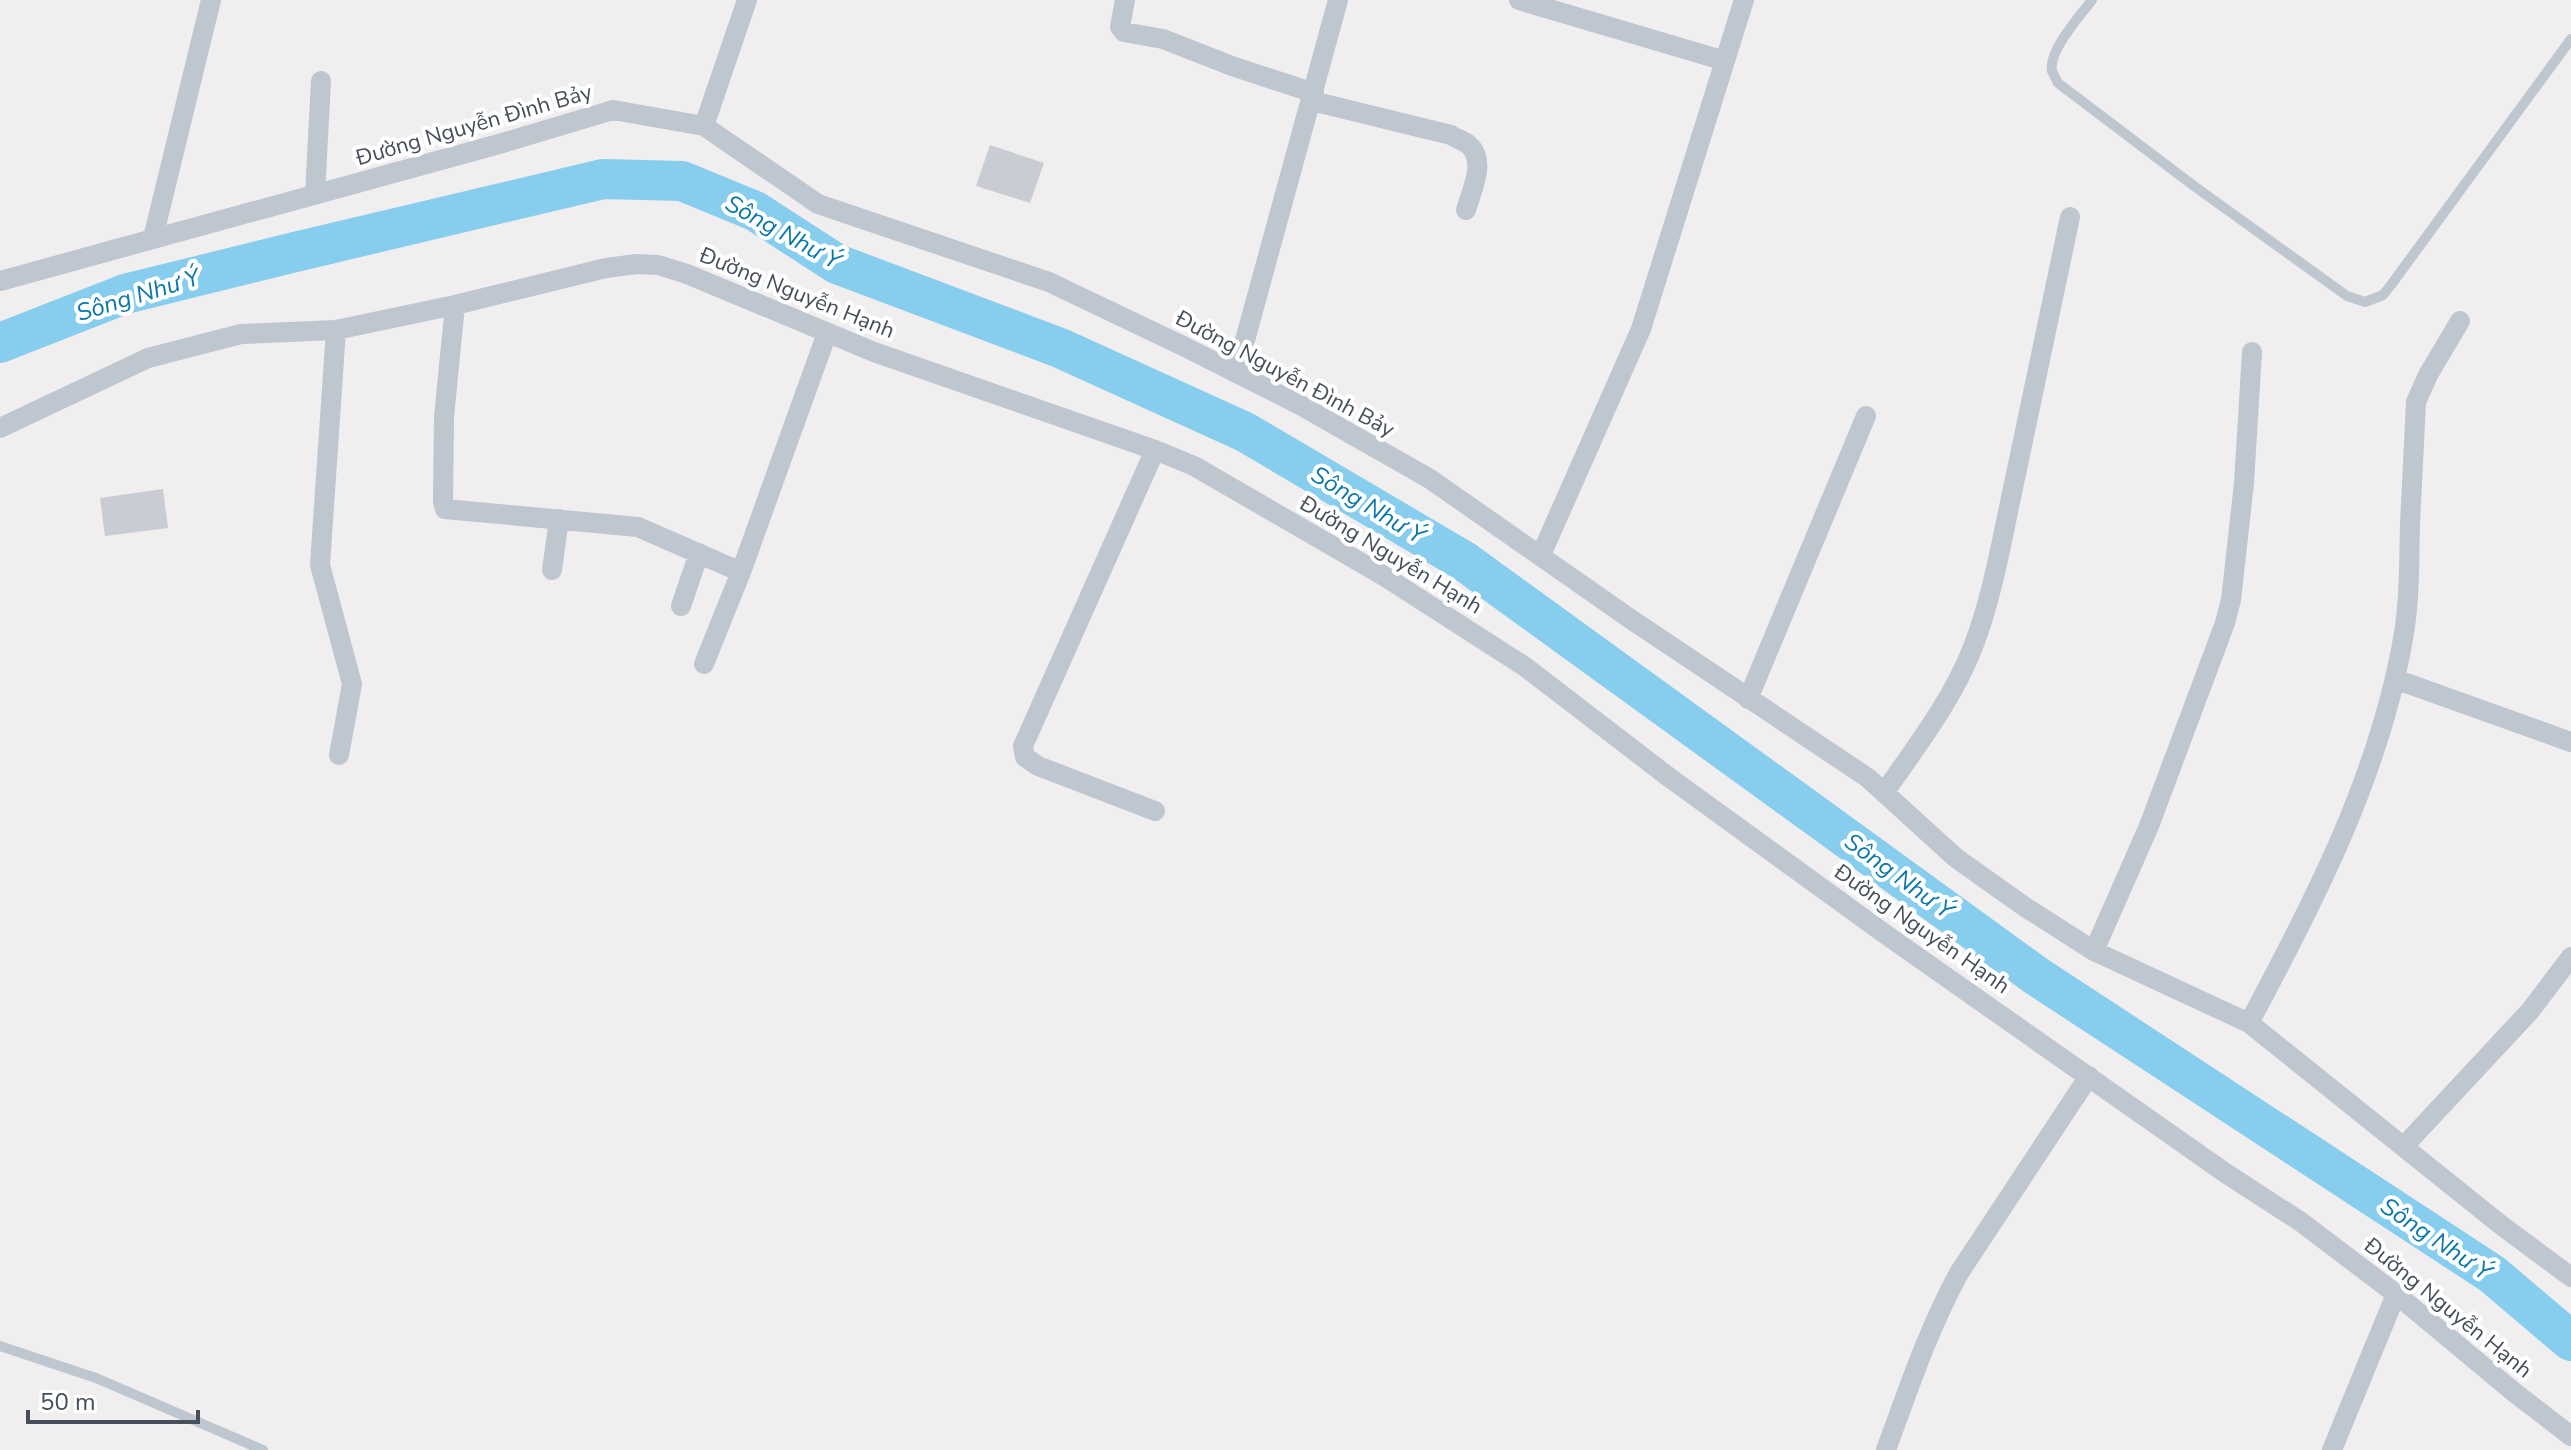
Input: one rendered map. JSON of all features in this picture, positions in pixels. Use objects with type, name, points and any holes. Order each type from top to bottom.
[{"type":"street","points":[[153,238],[211,0]]},
{"type":"street","points":[[704,126],[747,0]]},
{"type":"street","points":[[1125,0],[1120,27],[1124,32],[1163,39],[1313,97],[1451,135],[1470,146],[1478,168],[1466,210]]},
{"type":"street","points":[[1236,373],[1338,0]]},
{"type":"street","points":[[1519,0],[1725,61]]},
{"type":"street","points":[[1541,555],[1641,329],[1744,0]]},
{"type":"street","points":[[315,194],[321,81]]},
{"type":"street","name":"Đường Nguyễn Đình Bảy","points":[[0,281],[613,110],[704,126],[818,204],[1049,282],[1302,406],[1430,479],[1748,699],[1868,778],[1956,858],[2025,907],[2094,951],[2249,1023],[2501,1225],[2571,1277]]},
{"type":"street","points":[[1884,793],[1958,678],[1983,618],[2070,217]]},
{"type":"street","name":"Đường Nguyễn Hạnh","points":[[0,428],[148,358],[241,334],[336,330],[606,268],[637,264],[658,265],[687,274],[874,352],[1155,450],[1194,466],[1370,568],[1524,666],[1885,934],[2224,1172],[2301,1222],[2396,1294],[2571,1436]]},
{"type":"street","points":[[455,305],[444,417],[445,509],[638,527],[741,572]]},
{"type":"street","points":[[2249,1023],[2289,949],[2365,782],[2395,679],[2408,602],[2416,402],[2460,321]]},
{"type":"street","points":[[336,330],[320,565],[352,684],[339,755]]},
{"type":"street","points":[[704,664],[741,572],[827,333]]},
{"type":"street","points":[[2094,951],[2149,826],[2225,623],[2231,600],[2244,483],[2252,352]]},
{"type":"street","points":[[1748,699],[1866,416]]},
{"type":"street","points":[[1155,450],[1023,746],[1025,757],[1038,766],[1155,811]]},
{"type":"street","points":[[552,570],[559,519]]},
{"type":"street","points":[[681,606],[699,553]]},
{"type":"street","points":[[2395,679],[2571,742]]},
{"type":"street","points":[[2405,1145],[2530,1011],[2571,957]]},
{"type":"street","points":[[1886,1450],[1941,1306],[1959,1273],[2089,1076]]},
{"type":"street","points":[[2332,1450],[2396,1294]]},
{"type":"lane","points":[[2092,0],[2058,48],[2052,72],[2058,83],[2347,296],[2365,302],[2383,295],[2391,285],[2571,39]]},
{"type":"lane","points":[[0,1346],[96,1378],[263,1450]]},
{"type":"building","points":[[990,145],[1044,163],[1030,203],[976,186]]},
{"type":"building","points":[[163,489],[168,528],[105,536],[100,498]]},
{"type":"waterway","name":"Sông Như Ý","points":[[0,343],[125,294],[291,253],[603,179],[682,181],[755,211],[837,264],[1060,348],[1245,432],[1464,561],[2038,977],[2492,1274],[2571,1341]]}]
